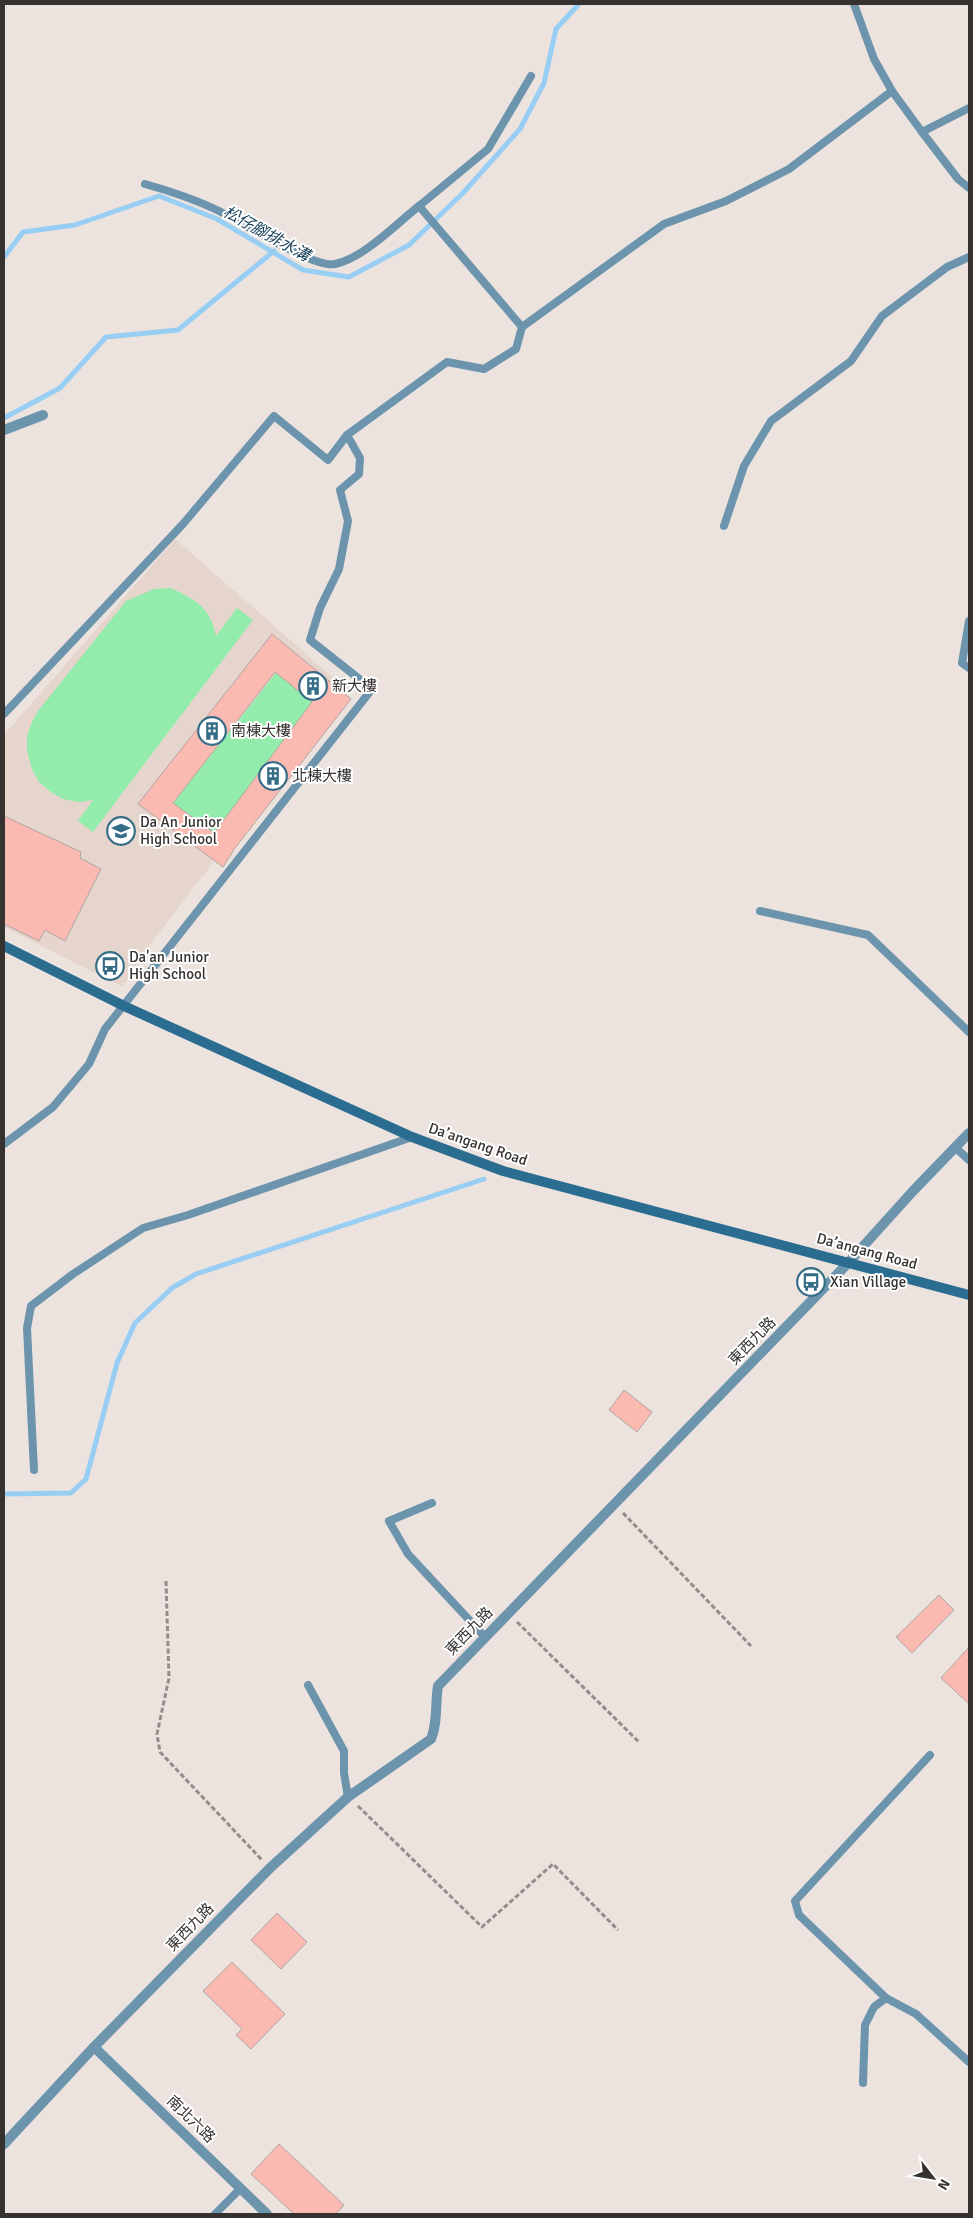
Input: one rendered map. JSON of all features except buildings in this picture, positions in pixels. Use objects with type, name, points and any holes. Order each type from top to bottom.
[{"type":"main road","name":"Da’angang Road","points":[[4,946],[124,1006],[412,1137],[503,1171],[969,1295]]},
{"type":"street","points":[[4,430],[43,415]]},
{"type":"street","name":"東西九路","points":[[4,2144],[94,2047],[270,1868],[348,1797],[431,1739],[436,1726],[435,1702],[438,1686],[849,1262],[913,1191],[969,1134]]},
{"type":"street","name":"南北六路","points":[[94,2047],[267,2214]]},
{"type":"lane","points":[[854,4],[874,59],[892,91],[958,179],[969,188]]},
{"type":"lane","points":[[145,184],[178,194],[218,211],[310,259],[332,265],[354,258],[421,208],[488,148],[531,76]]},
{"type":"lane","points":[[4,714],[182,524],[274,416],[328,460],[347,435],[448,362],[484,369],[516,349],[522,327],[664,224],[726,201],[789,169],[892,91]]},
{"type":"lane","points":[[922,132],[969,108]]},
{"type":"lane","points":[[421,208],[522,327]]},
{"type":"lane","points":[[724,526],[744,466],[771,421],[851,361],[882,316],[947,267],[969,257]]},
{"type":"lane","points":[[4,1144],[53,1107],[89,1064],[105,1029],[372,689],[310,640],[320,608],[339,569],[348,521],[340,490],[359,474],[360,458],[347,435]]},
{"type":"lane","points":[[969,621],[962,663],[969,668]]},
{"type":"lane","points":[[760,911],[868,935],[969,1032]]},
{"type":"lane","points":[[34,1470],[27,1328],[31,1306],[73,1274],[143,1228],[412,1137]]},
{"type":"lane","points":[[956,1148],[969,1160]]},
{"type":"lane","points":[[432,1503],[389,1521],[408,1554],[485,1637]]},
{"type":"lane","points":[[308,1685],[344,1751],[344,1773],[348,1797]]},
{"type":"lane","points":[[930,1755],[795,1901],[799,1914],[886,1998],[916,2014],[969,2062]]},
{"type":"lane","points":[[863,2083],[865,2025],[874,2007],[886,1998]]},
{"type":"lane","points":[[215,2214],[241,2188]]},
{"type":"path","points":[[614,1504],[750,1646]]},
{"type":"path","points":[[166,1581],[170,1678],[157,1734],[160,1752],[270,1868]]},
{"type":"path","points":[[508,1613],[640,1743]]},
{"type":"path","points":[[348,1797],[482,1927],[553,1864],[618,1930]]},
{"type":"shaded area","name":"Da An Junior High School","points":[[175,539],[347,690],[147,948],[123,987],[4,927],[4,735]]},
{"type":"green space","points":[[171,588],[201,606],[214,626],[216,636],[237,608],[253,620],[93,832],[78,821],[93,800],[79,802],[63,799],[39,782],[32,769],[27,750],[27,736],[38,711],[126,601],[154,589]]},
{"type":"green space","points":[[276,673],[312,702],[214,833],[173,803]]},
{"type":"waterway","name":"松仔腳排水溝","points":[[4,257],[23,232],[75,225],[159,196],[217,219],[303,270],[349,277],[409,245],[463,193],[520,129],[544,83],[556,29],[579,4]]},
{"type":"waterway","points":[[4,418],[60,388],[106,337],[178,330],[274,251]]},
{"type":"waterway","points":[[4,1494],[71,1493],[86,1479],[117,1363],[135,1323],[172,1288],[196,1274],[484,1179]]},
{"type":"place","name":"新大樓","points":[[313,686]]},
{"type":"place","name":"南棟大樓","points":[[212,731]]},
{"type":"place","name":"北棟大樓","points":[[273,776]]},
{"type":"place","name":"Da An Junior High School","points":[[121,831]]},
{"type":"place","name":"Da'an Junior High School","points":[[110,966]]},
{"type":"place","name":"Xian Village","points":[[811,1282]]}]
